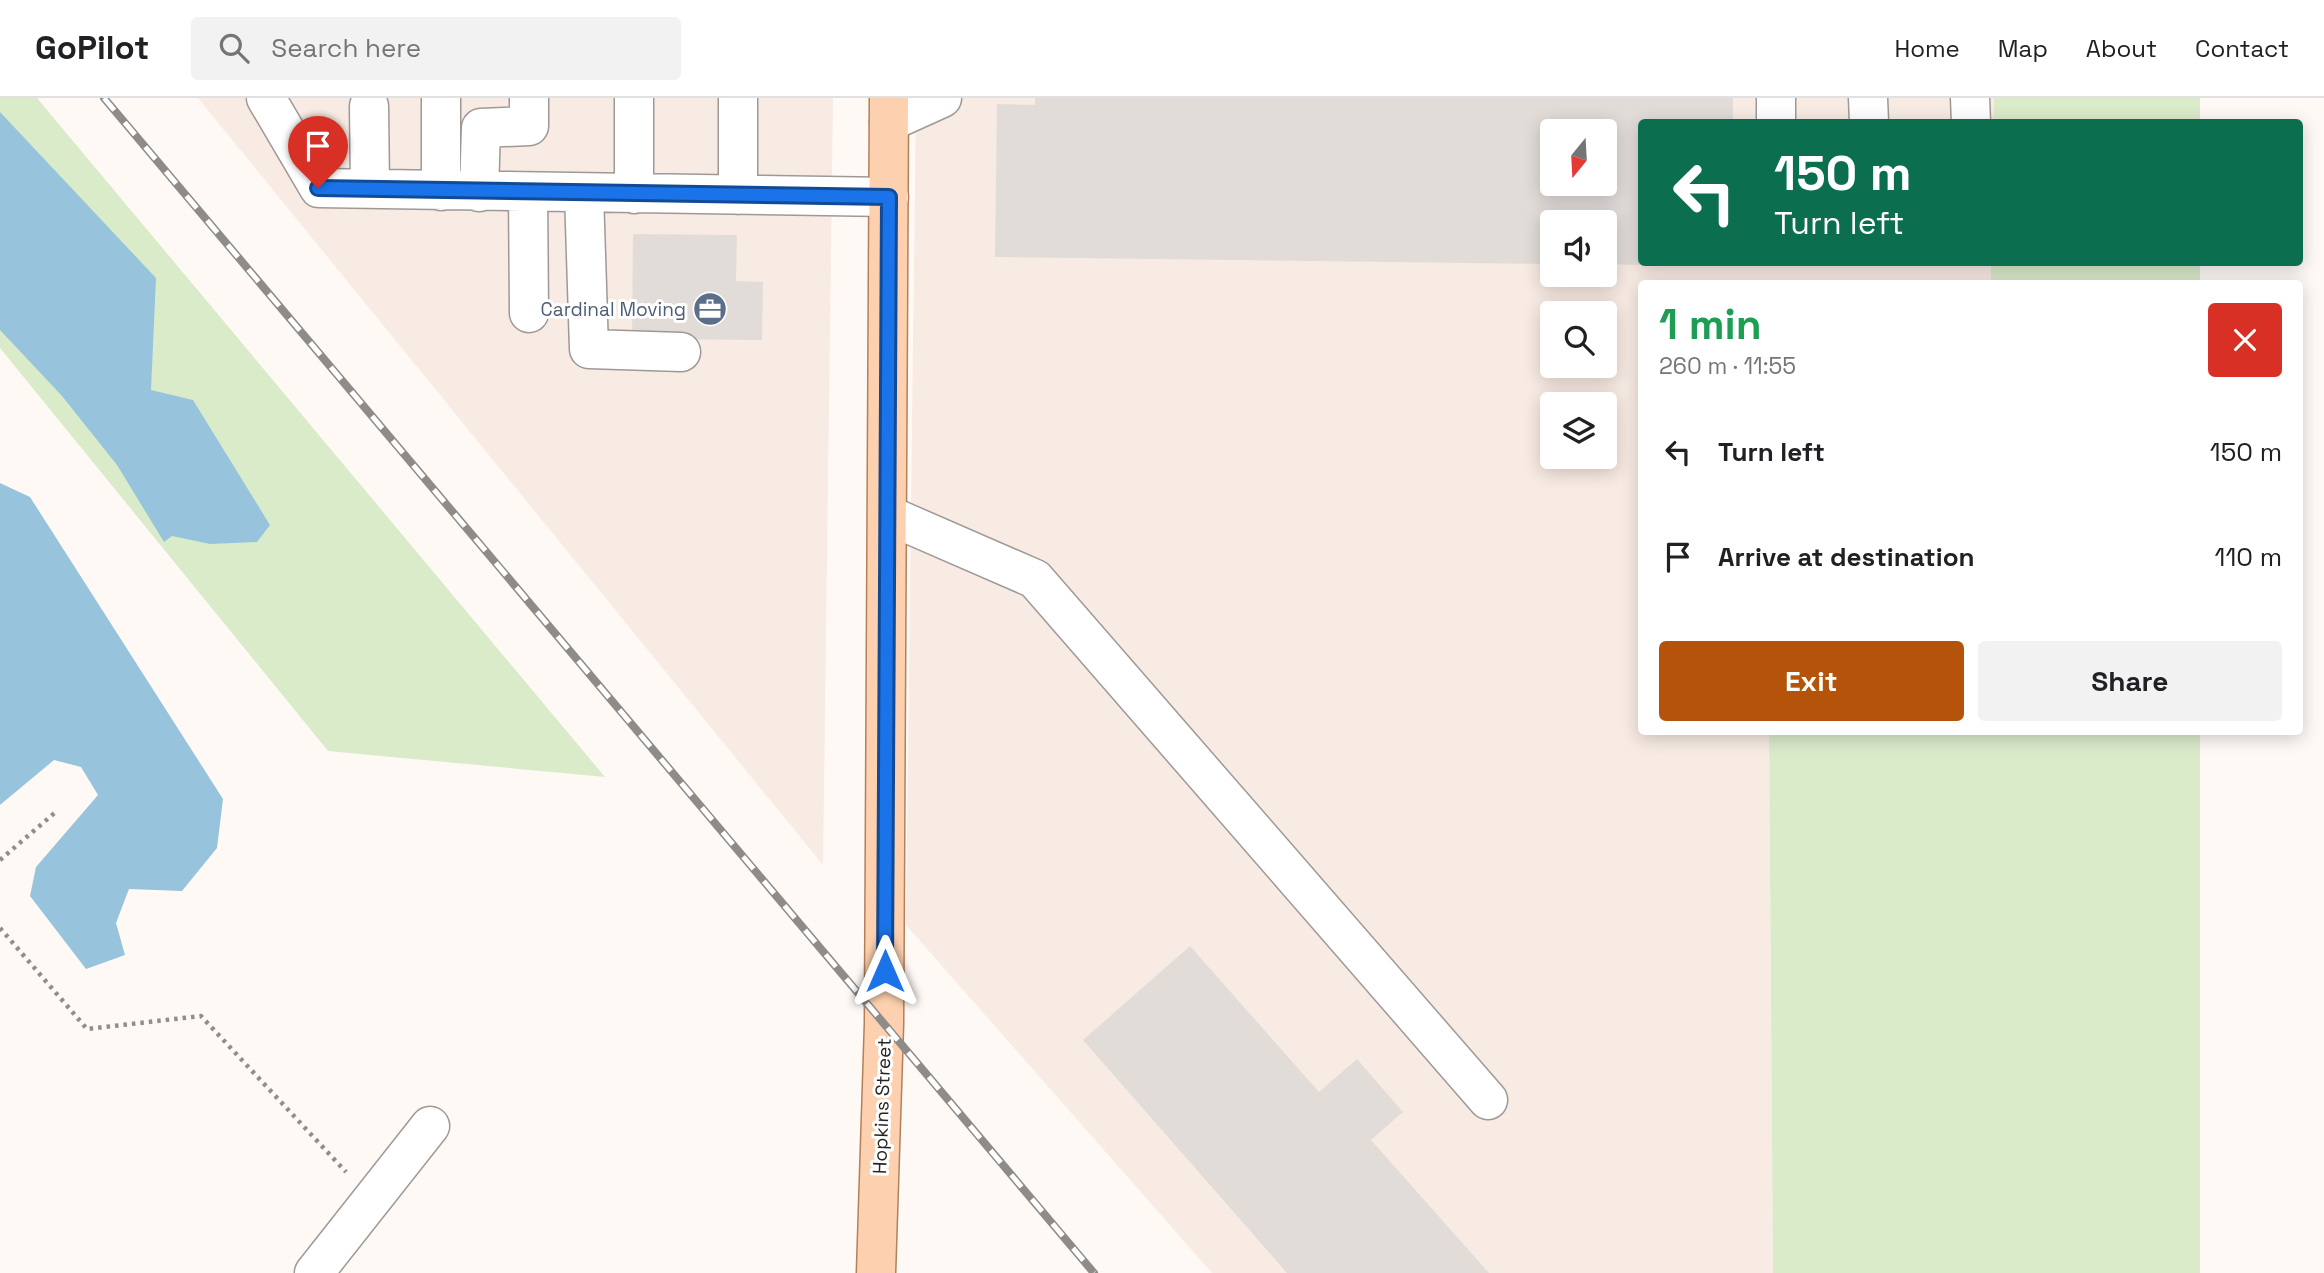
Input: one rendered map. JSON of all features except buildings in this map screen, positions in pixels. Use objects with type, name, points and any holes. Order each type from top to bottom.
[{"type":"main road","name":"Hopkins Street","points":[[876,1273],[884,1024],[889,110]]},
{"type":"street","points":[[265,98],[318,188],[889,197]]},
{"type":"street","points":[[441,98],[442,191]]},
{"type":"street","points":[[479,192],[481,128],[529,126],[530,98]]},
{"type":"street","points":[[634,98],[634,194]]},
{"type":"street","points":[[738,98],[738,195]]},
{"type":"street","points":[[889,110],[942,98]]},
{"type":"street","points":[[1776,98],[1776,119]]},
{"type":"street","points":[[1868,98],[1869,119]]},
{"type":"street","points":[[1970,98],[1971,119]]},
{"type":"street","points":[[369,106],[370,188]]},
{"type":"street","points":[[528,192],[529,313]]},
{"type":"street","points":[[584,193],[589,349],[681,352]]},
{"type":"street","points":[[888,515],[1035,579],[1488,1100]]},
{"type":"street","points":[[314,1273],[430,1126]]},
{"type":"path","points":[[0,860],[58,810]]},
{"type":"path","points":[[0,928],[87,1029],[201,1016],[370,1199]]},
{"type":"shaded area","points":[[198,98],[833,98],[823,865]]},
{"type":"shaded area","points":[[916,98],[1994,98],[1993,119],[1638,119],[1638,266],[1991,266],[1991,280],[1638,280],[1638,735],[1769,735],[1773,1273],[1212,1273],[906,925]]},
{"type":"green space","points":[[0,98],[37,98],[605,777],[328,751],[0,348]]},
{"type":"green space","points":[[1994,98],[2200,98],[2200,119],[1993,119]]},
{"type":"green space","points":[[1991,266],[2200,266],[2200,280],[1991,280]]},
{"type":"green space","points":[[1769,735],[2200,735],[2200,1273],[1773,1273]]},
{"type":"water","points":[[0,112],[156,278],[151,390],[193,400],[270,525],[257,542],[210,544],[172,536],[164,542],[117,465],[62,396],[0,330]]},
{"type":"water","points":[[0,483],[30,497],[223,799],[217,848],[182,891],[129,889],[116,923],[125,955],[86,969],[30,896],[36,867],[98,795],[81,767],[54,760],[0,805]]},
{"type":"railway","points":[[104,98],[1094,1273]]},
{"type":"place","name":"Cardinal Moving","points":[[710,309]]},
{"type":"route","points":[[318,188],[889,197],[885,971]]}]
